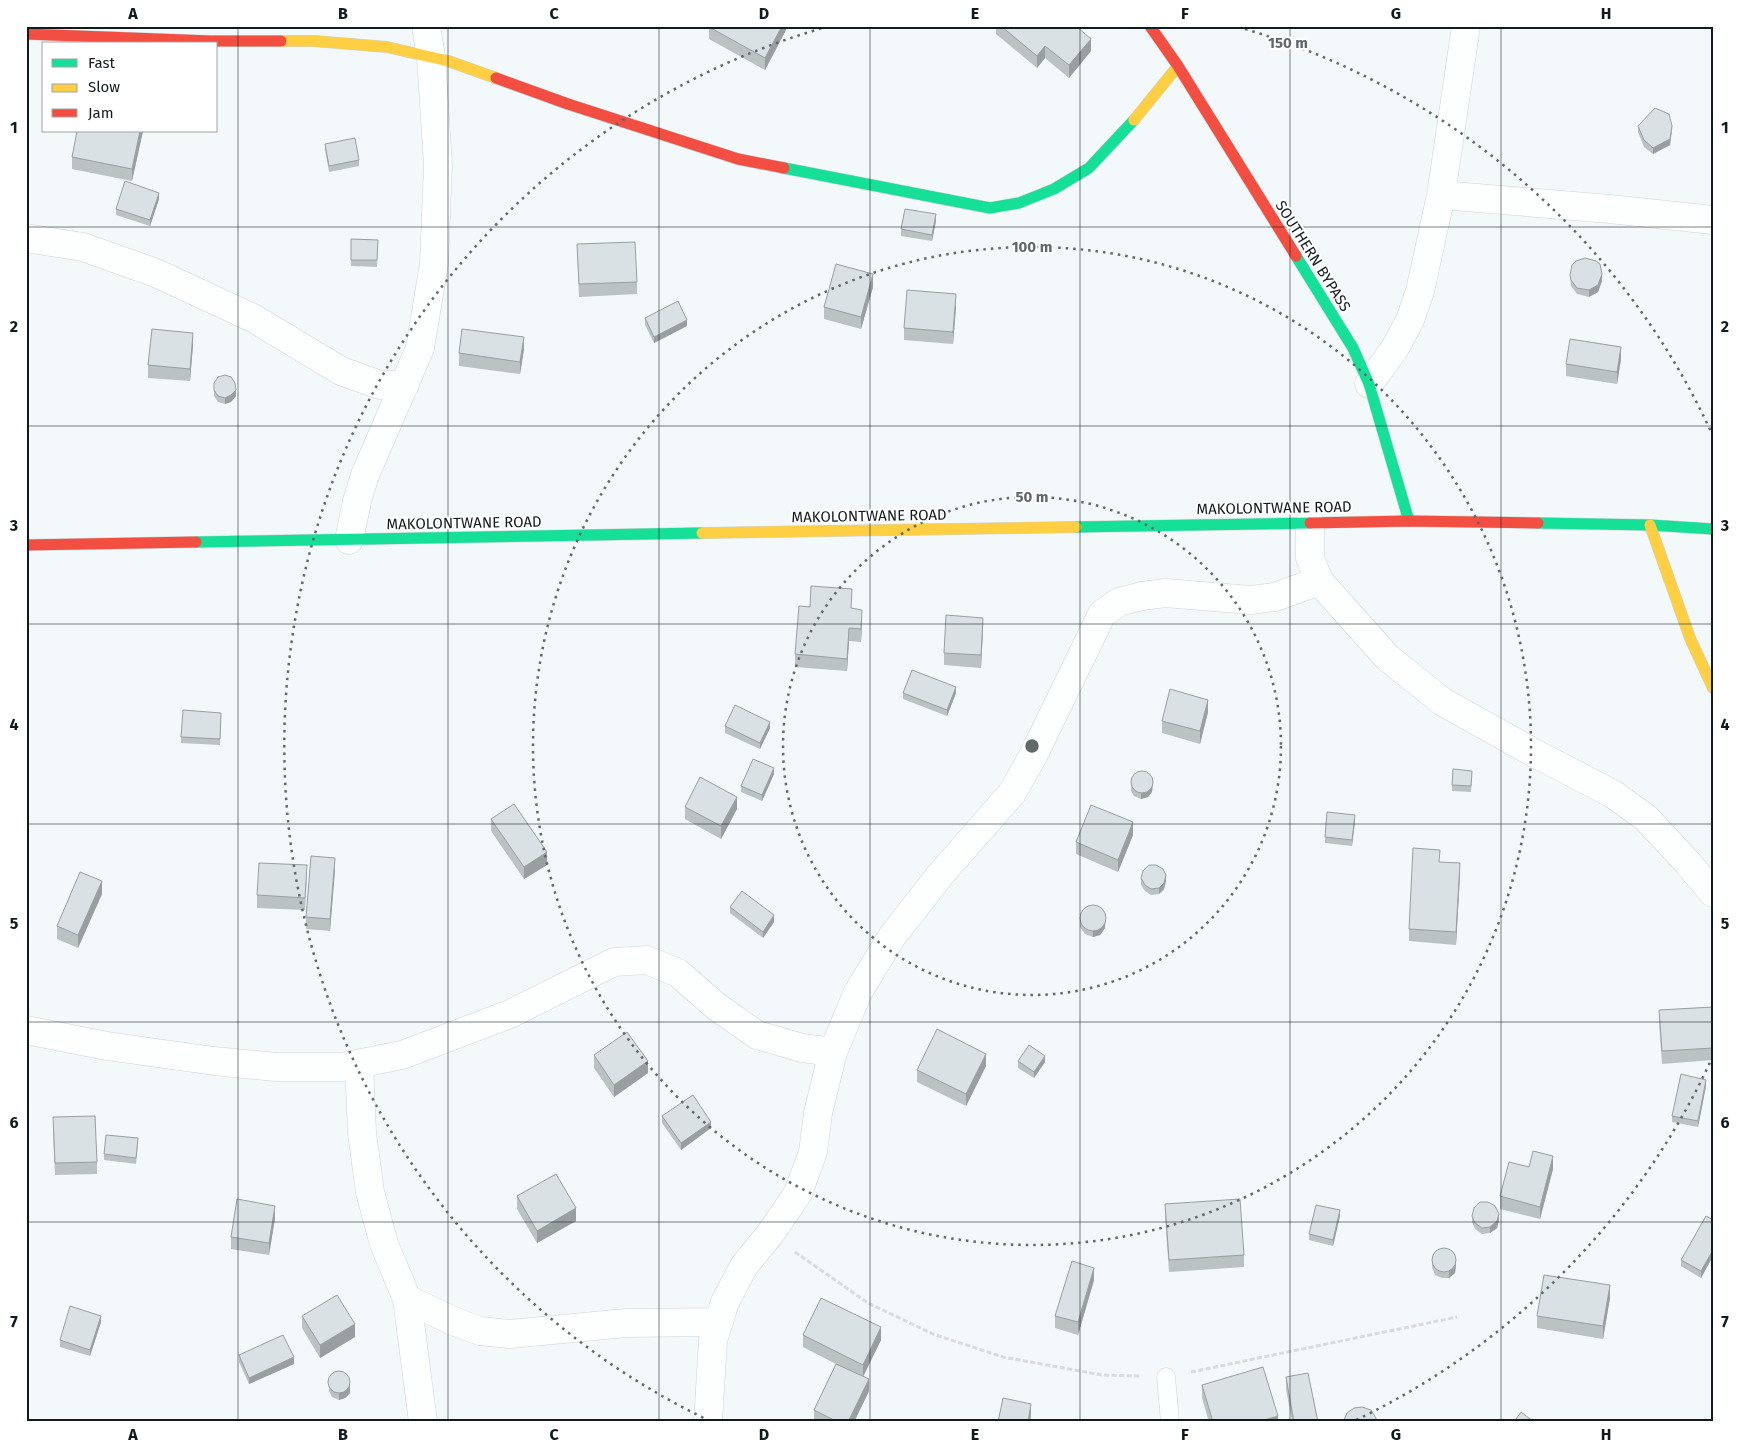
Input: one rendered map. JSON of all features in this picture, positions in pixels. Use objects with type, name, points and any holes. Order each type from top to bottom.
[{"type":"main road","name":"SOUTHERN BYPASS","points":[[1150,26],[1178,66],[1353,348],[1369,384],[1410,521]]},
{"type":"main road","points":[[26,34],[212,33],[386,47],[448,61],[594,112],[738,159],[990,208],[1019,203],[1054,190],[1088,168],[1124,132],[1178,66]]},
{"type":"main road","name":"MAKOLONTWANE ROAD","points":[[26,545],[1410,521],[1650,525],[1713,529]]},
{"type":"main road","points":[[1650,525],[1690,638],[1713,688]]},
{"type":"street","points":[[349,540],[365,475],[420,348],[434,264],[438,165],[431,57],[426,26]]},
{"type":"street","points":[[1369,384],[1395,348],[1410,320],[1420,291],[1441,195],[1466,26]]},
{"type":"street","points":[[1441,195],[1610,209],[1713,220]]},
{"type":"street","points":[[26,238],[83,247],[156,273],[253,318],[341,371],[380,385],[405,385]]},
{"type":"street","points":[[1310,523],[1310,558],[1319,581],[1394,664],[1443,702],[1613,794],[1646,818],[1713,893]]},
{"type":"street","points":[[708,1422],[713,1340],[718,1322],[725,1302],[744,1266],[770,1234],[798,1193],[813,1152],[818,1113],[833,1052],[858,992],[893,935],[941,874],[1012,793],[1034,754],[1102,614],[1119,602],[1142,596],[1165,593],[1251,600],[1274,597],[1319,581]]},
{"type":"street","points":[[26,1030],[107,1046],[241,1064],[286,1067],[342,1067],[402,1055],[510,1014],[614,962],[647,960],[678,972],[717,1007],[757,1035],[802,1048],[833,1052]]},
{"type":"street","points":[[359,1064],[362,1133],[370,1192],[384,1244],[407,1299],[423,1422]]},
{"type":"street","points":[[407,1299],[453,1321],[480,1331],[510,1334],[626,1323],[718,1322]]},
{"type":"lane","points":[[1166,1377],[1170,1422]]},
{"type":"path","points":[[770,1234],[868,1303],[933,1334],[1003,1357],[1102,1375],[1166,1377],[1457,1317]]},
{"type":"building","points":[[709,26],[782,26],[765,58]]},
{"type":"building","points":[[1001,26],[1076,26],[1091,39],[1069,65],[1045,46],[1037,56]]},
{"type":"building","points":[[1655,108],[1669,114],[1672,126],[1670,139],[1653,148],[1644,140],[1638,126]]},
{"type":"building","points":[[77,132],[140,132],[132,169],[72,157]]},
{"type":"building","points":[[355,138],[359,160],[329,166],[325,144]]},
{"type":"building","points":[[125,181],[159,193],[150,220],[116,209]]},
{"type":"building","points":[[905,209],[936,214],[932,235],[901,229]]},
{"type":"building","points":[[351,239],[378,240],[377,260],[351,260]]},
{"type":"building","points":[[635,242],[637,282],[579,284],[577,244]]},
{"type":"building","points":[[1585,258],[1600,264],[1602,274],[1598,285],[1589,290],[1577,288],[1570,275],[1572,265],[1576,261]]},
{"type":"building","points":[[836,264],[873,274],[861,317],[824,307]]},
{"type":"building","points":[[907,290],[956,294],[953,332],[904,328]]},
{"type":"building","points":[[678,301],[687,320],[654,337],[645,318]]},
{"type":"building","points":[[152,329],[193,333],[190,369],[148,365]]},
{"type":"building","points":[[462,329],[524,337],[520,362],[459,353]]},
{"type":"building","points":[[1570,339],[1621,347],[1617,372],[1566,364]]},
{"type":"building","points":[[225,375],[231,377],[235,383],[236,390],[225,398],[218,396],[214,390],[214,383],[218,377]]},
{"type":"building","points":[[811,586],[852,589],[851,608],[862,610],[861,629],[849,628],[847,659],[795,654],[799,606],[810,607]]},
{"type":"building","points":[[946,615],[983,618],[981,655],[944,653]]},
{"type":"building","points":[[912,670],[956,687],[947,710],[903,693]]},
{"type":"building","points":[[1170,689],[1208,700],[1200,731],[1162,721]]},
{"type":"building","points":[[735,705],[770,722],[760,743],[725,726]]},
{"type":"building","points":[[183,710],[221,713],[220,739],[181,737]]},
{"type":"building","points":[[753,759],[774,768],[762,795],[741,786]]},
{"type":"building","points":[[1453,769],[1472,771],[1471,786],[1452,785]]},
{"type":"building","points":[[1142,771],[1150,774],[1153,782],[1150,790],[1142,793],[1134,790],[1131,782],[1134,774]]},
{"type":"building","points":[[700,777],[737,797],[721,826],[685,807]]},
{"type":"building","points":[[514,804],[547,852],[524,867],[491,819]]},
{"type":"building","points":[[1091,805],[1133,822],[1118,860],[1076,842]]},
{"type":"building","points":[[1327,812],[1355,815],[1352,840],[1325,837]]},
{"type":"building","points":[[1413,848],[1440,850],[1439,862],[1460,863],[1456,932],[1409,929]]},
{"type":"building","points":[[311,856],[335,858],[330,919],[306,917]]},
{"type":"building","points":[[259,863],[307,865],[305,898],[257,895]]},
{"type":"building","points":[[1149,865],[1156,865],[1163,869],[1166,875],[1164,883],[1159,888],[1151,889],[1145,885],[1141,878],[1143,871]]},
{"type":"building","points":[[80,872],[102,881],[78,935],[57,926]]},
{"type":"building","points":[[742,891],[774,915],[763,932],[730,907]]},
{"type":"building","points":[[1093,905],[1102,909],[1106,918],[1102,927],[1093,931],[1084,927],[1080,918],[1084,909]]},
{"type":"building","points":[[1713,1007],[1713,1048],[1662,1051],[1659,1010]]},
{"type":"building","points":[[937,1029],[986,1054],[966,1094],[917,1070]]},
{"type":"building","points":[[627,1032],[648,1061],[614,1085],[594,1055]]},
{"type":"building","points":[[1029,1045],[1045,1056],[1034,1072],[1018,1061]]},
{"type":"building","points":[[1681,1074],[1706,1080],[1698,1121],[1672,1116]]},
{"type":"building","points":[[693,1095],[711,1122],[681,1143],[662,1116]]},
{"type":"building","points":[[26,1102],[28,1102],[28,1142],[26,1142]]},
{"type":"building","points":[[95,1116],[97,1162],[55,1163],[53,1117]]},
{"type":"building","points":[[106,1135],[138,1138],[136,1158],[104,1154]]},
{"type":"building","points":[[1533,1151],[1553,1156],[1540,1207],[1500,1196],[1509,1162],[1529,1167]]},
{"type":"building","points":[[556,1174],[576,1208],[537,1231],[517,1196]]},
{"type":"building","points":[[237,1199],[275,1206],[269,1243],[231,1237]]},
{"type":"building","points":[[1240,1199],[1244,1255],[1169,1260],[1165,1204]]},
{"type":"building","points":[[1480,1202],[1488,1202],[1495,1206],[1499,1214],[1497,1221],[1490,1227],[1482,1228],[1475,1223],[1472,1216],[1474,1208]]},
{"type":"building","points":[[1316,1205],[1340,1210],[1333,1240],[1309,1234]]},
{"type":"building","points":[[1706,1216],[1713,1220],[1713,1250],[1701,1271],[1681,1260]]},
{"type":"building","points":[[1444,1248],[1449,1249],[1455,1255],[1455,1265],[1449,1271],[1444,1272],[1439,1271],[1433,1265],[1432,1260],[1433,1255],[1439,1249]]},
{"type":"building","points":[[1072,1261],[1094,1268],[1078,1322],[1055,1316]]},
{"type":"building","points":[[1544,1275],[1610,1285],[1603,1326],[1537,1316]]},
{"type":"building","points":[[337,1295],[355,1324],[320,1345],[302,1316]]},
{"type":"building","points":[[821,1298],[881,1327],[863,1365],[803,1335]]},
{"type":"building","points":[[70,1306],[101,1316],[90,1350],[60,1340]]},
{"type":"building","points":[[283,1335],[294,1357],[249,1378],[239,1355]]},
{"type":"building","points":[[836,1364],[869,1379],[848,1422],[838,1422],[814,1410]]},
{"type":"building","points":[[1263,1367],[1278,1416],[1257,1422],[1213,1422],[1202,1385]]},
{"type":"building","points":[[339,1371],[347,1374],[350,1382],[347,1390],[339,1393],[331,1390],[328,1382],[331,1374]]},
{"type":"building","points":[[1308,1373],[1318,1422],[1294,1422],[1286,1377]]},
{"type":"building","points":[[1003,1398],[1031,1404],[1028,1422],[998,1422]]},
{"type":"building","points":[[1362,1407],[1371,1410],[1376,1418],[1376,1422],[1343,1422],[1347,1413],[1354,1408]]},
{"type":"building","points":[[1521,1412],[1534,1422],[1514,1422]]},
{"type":"traffic: fast","points":[[784,168],[990,208],[1019,203],[1054,189],[1089,168],[1134,120]]},
{"type":"traffic: fast","points":[[1296,256],[1353,348],[1369,384],[1409,521]]},
{"type":"traffic: fast","points":[[1076,527],[1310,523]]},
{"type":"traffic: fast","points":[[1538,523],[1650,525],[1713,529]]},
{"type":"traffic: fast","points":[[196,542],[702,533]]},
{"type":"traffic: slow","points":[[281,41],[314,41],[387,47],[448,61],[496,78]]},
{"type":"traffic: slow","points":[[1134,120],[1178,66]]},
{"type":"traffic: slow","points":[[1650,525],[1690,638],[1713,688]]},
{"type":"traffic: slow","points":[[702,533],[1076,527]]},
{"type":"traffic: jam","points":[[1150,26],[1178,66],[1296,256]]},
{"type":"traffic: jam","points":[[26,34],[210,41],[281,41]]},
{"type":"traffic: jam","points":[[496,78],[568,104],[738,159],[784,168]]},
{"type":"traffic: jam","points":[[1310,523],[1409,521],[1538,523]]},
{"type":"traffic: jam","points":[[26,545],[196,542]]}]
